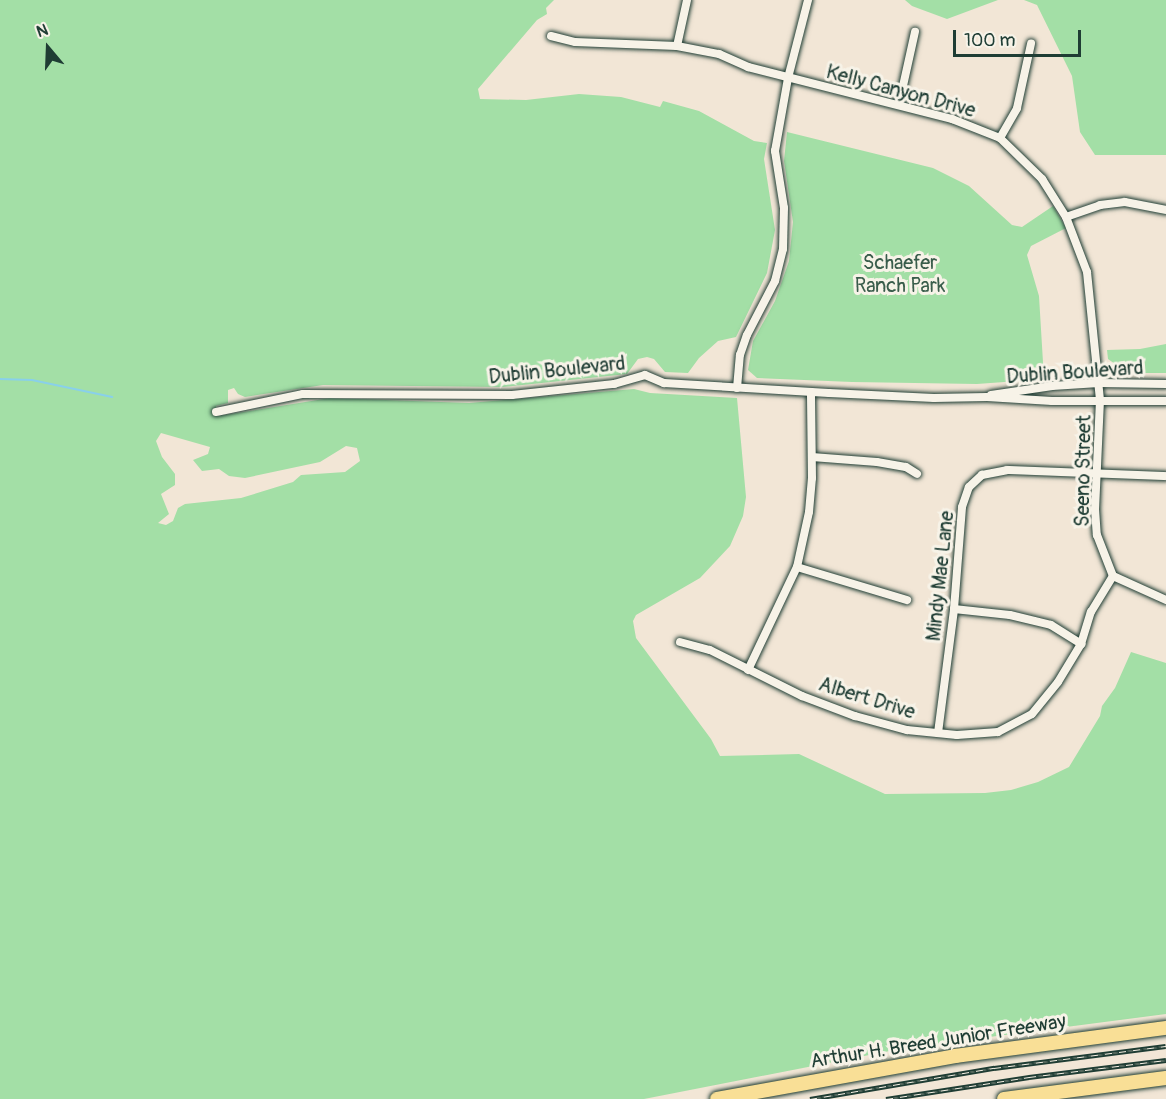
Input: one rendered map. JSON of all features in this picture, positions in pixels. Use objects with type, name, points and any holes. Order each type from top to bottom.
[{"type":"highway","name":"Arthur H. Breed Junior Freeway","points":[[717,1099],[946,1057],[1166,1028]]},
{"type":"highway","points":[[1004,1099],[1166,1078]]},
{"type":"street","points":[[677,46],[687,0]]},
{"type":"street","points":[[737,388],[740,355],[747,335],[775,281],[783,249],[784,208],[775,151],[788,78],[808,0]]},
{"type":"street","points":[[898,104],[915,32]]},
{"type":"street","name":"Kelly Canyon Drive","points":[[551,36],[574,42],[677,46],[719,54],[748,67],[952,119],[1000,138],[1042,179],[1066,217],[1087,272],[1100,400]]},
{"type":"street","points":[[1000,138],[1017,108],[1031,44]]},
{"type":"street","points":[[1066,217],[1100,205],[1125,202],[1166,210]]},
{"type":"street","name":"Dublin Boulevard","points":[[216,411],[303,394],[336,392],[512,395],[614,384],[645,375],[664,383],[934,398],[987,396],[1052,386],[1099,383],[1166,384]]},
{"type":"street","points":[[748,670],[797,567],[809,512],[812,457],[811,392]]},
{"type":"street","name":"Dublin Boulevard","points":[[987,396],[1009,400],[1166,401]]},
{"type":"street","name":"Seeno Street","points":[[1100,400],[1099,474],[1095,509],[1097,535],[1113,576]]},
{"type":"street","points":[[812,457],[877,462],[906,467],[917,474]]},
{"type":"street","name":"Mindy Mae Lane","points":[[938,733],[954,609],[962,507],[969,487],[982,475],[1007,470],[1166,476]]},
{"type":"street","points":[[797,567],[908,600]]},
{"type":"street","points":[[1113,576],[1166,600]]},
{"type":"street","name":"Albert Drive","points":[[680,642],[710,650],[802,696],[855,716],[907,730],[938,733],[998,732],[1032,714],[1058,682],[1081,644],[1091,612],[1113,576]]},
{"type":"street","points":[[954,609],[1010,615],[1051,624],[1081,644]]},
{"type":"green space","points":[[0,0],[554,0],[546,8],[547,14],[537,20],[478,89],[480,99],[526,100],[579,94],[621,97],[660,107],[663,101],[699,111],[754,141],[767,143],[764,159],[775,230],[767,273],[736,337],[718,341],[699,358],[688,373],[665,372],[654,359],[647,357],[638,359],[627,374],[503,387],[323,385],[245,397],[238,394],[234,388],[228,390],[228,403],[216,406],[218,416],[330,398],[469,403],[634,389],[650,393],[737,398],[746,497],[743,516],[730,546],[700,578],[636,615],[633,621],[636,638],[711,739],[720,756],[799,754],[885,794],[985,793],[1011,790],[1038,782],[1069,767],[1100,716],[1102,706],[1115,688],[1131,652],[1166,663],[1166,1014],[905,1048],[644,1099],[0,1099]],"holes":[[[161,433],[210,447],[208,454],[193,460],[202,471],[219,469],[229,476],[245,478],[320,462],[346,446],[357,448],[360,461],[345,472],[301,475],[293,482],[241,498],[185,504],[178,508],[173,521],[166,525],[158,523],[169,514],[161,494],[175,485],[175,474],[162,457],[156,441]]]},
{"type":"green space","points":[[905,0],[998,0],[947,19],[912,6]]},
{"type":"green space","points":[[1024,0],[1166,0],[1166,155],[1095,155],[1080,132],[1072,76],[1037,5]]},
{"type":"green space","name":"Schaefer Ranch Park","points":[[787,132],[933,168],[969,186],[1012,225],[1022,227],[1053,206],[1066,228],[1031,246],[1027,255],[1039,296],[1044,379],[977,384],[852,382],[757,378],[748,370],[753,341],[775,301],[789,261],[793,222],[784,161]]},
{"type":"green space","points":[[1166,344],[1166,373],[1119,373],[1118,366],[1108,359],[1107,350],[1140,349]]},
{"type":"waterway","points":[[0,379],[32,380],[112,397]]},
{"type":"railway","points":[[810,1099],[994,1068],[1166,1046]]},
{"type":"railway","points":[[886,1099],[1029,1077],[1166,1060]]}]
